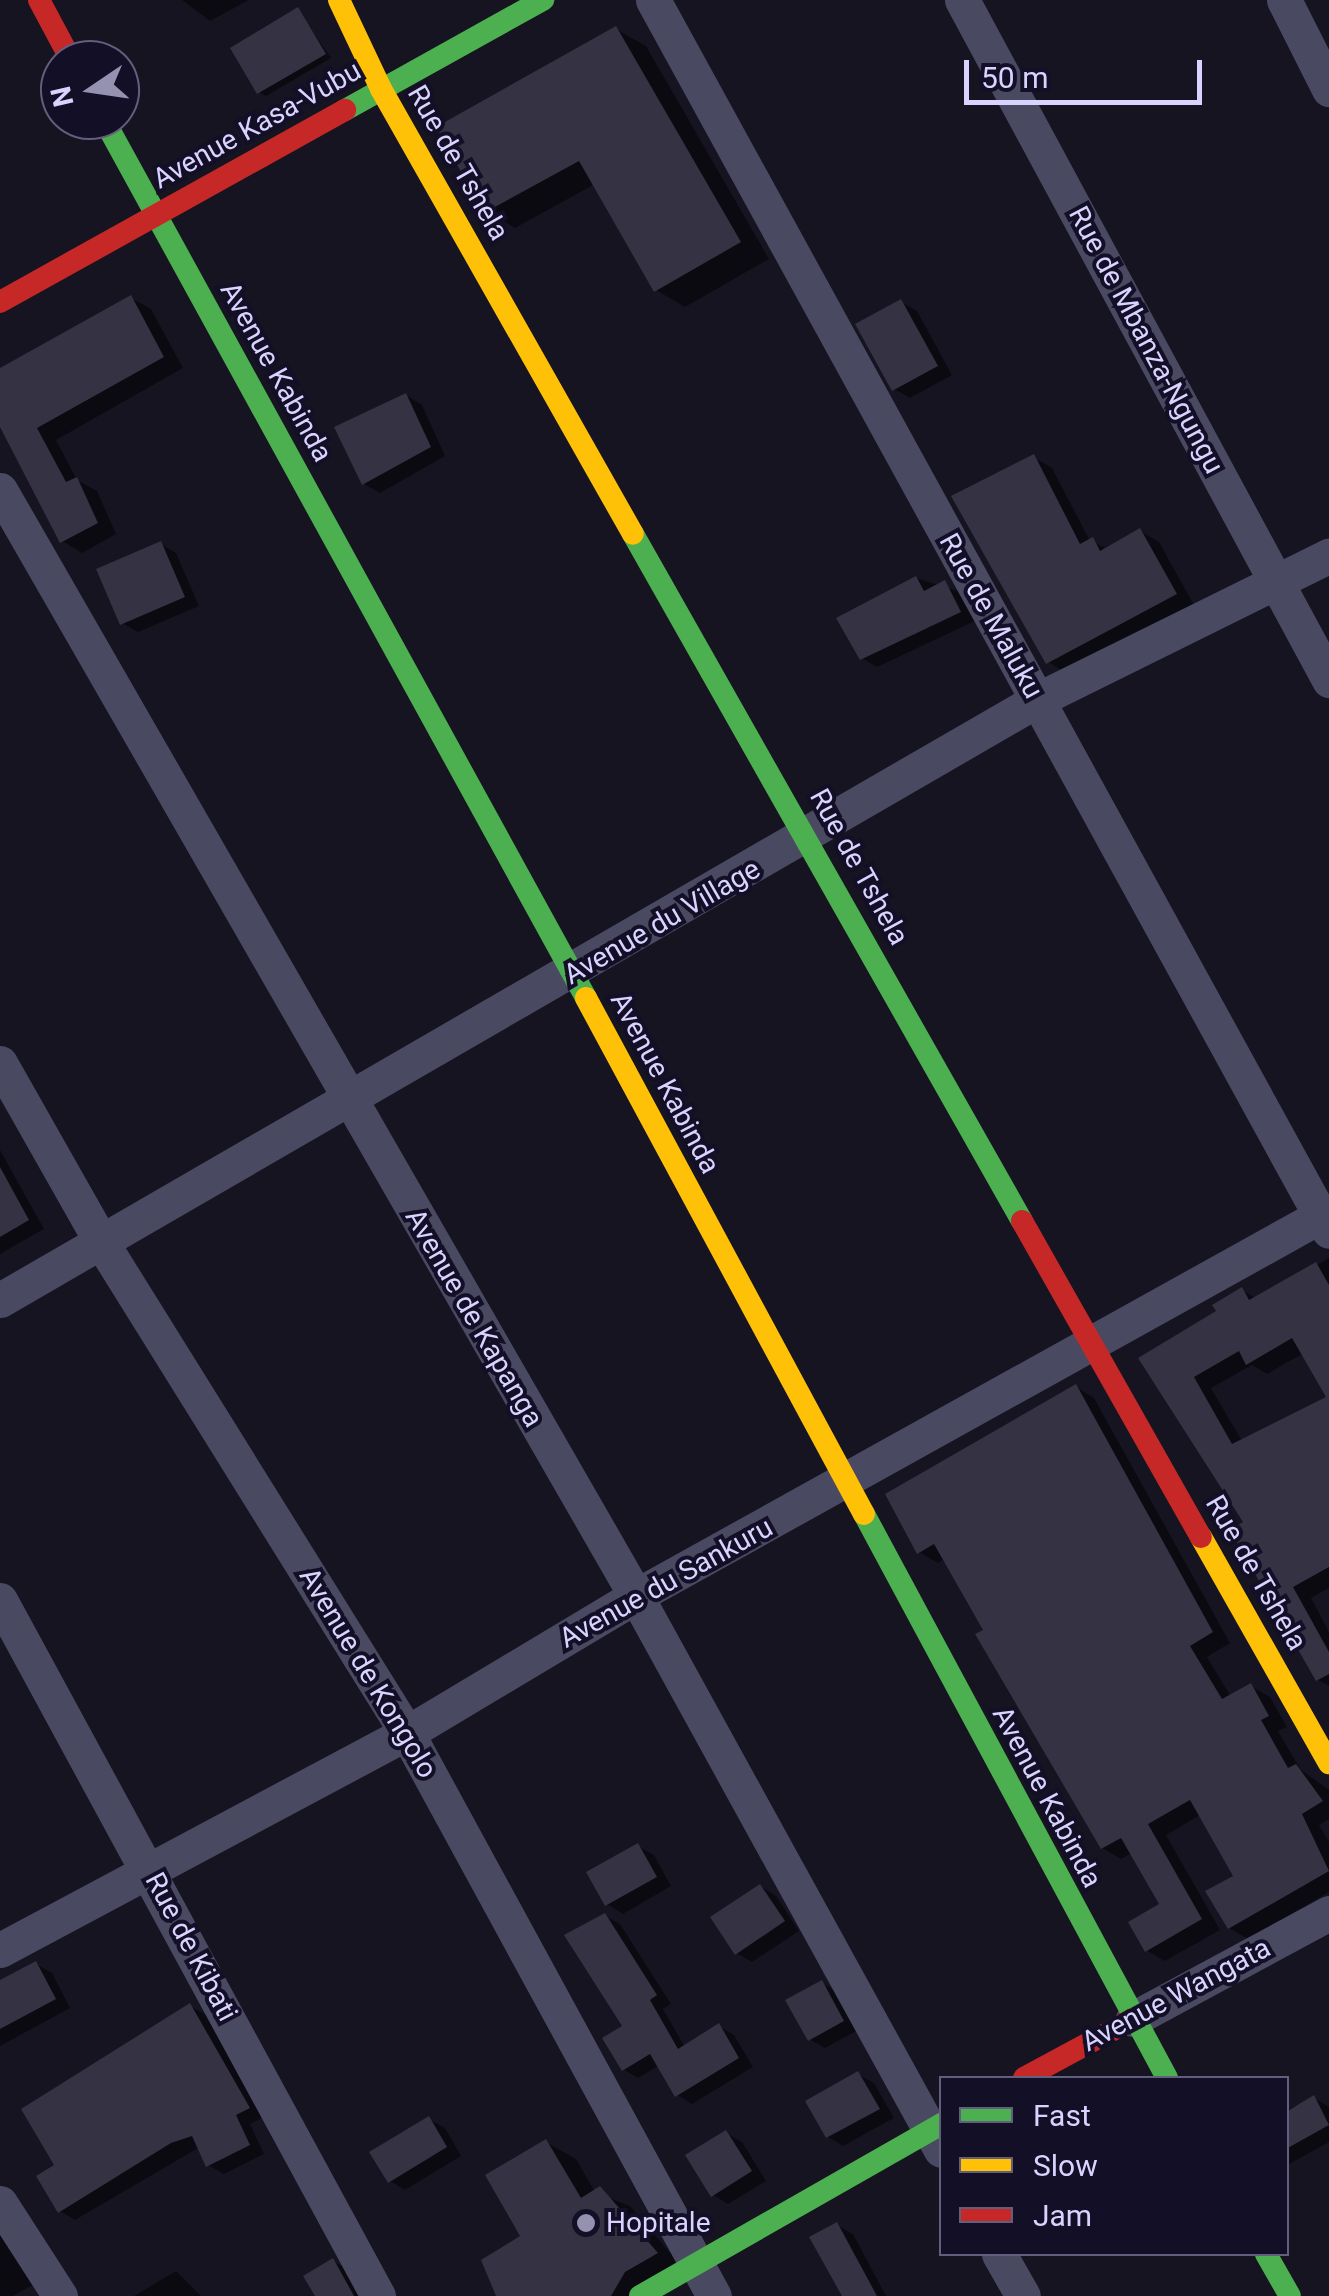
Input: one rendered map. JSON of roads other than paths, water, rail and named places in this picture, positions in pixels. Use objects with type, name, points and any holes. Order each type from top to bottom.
[{"type":"street","points":[[38,0],[60,40]]},
{"type":"street","name":"Rue de Tshela","points":[[339,0],[381,89],[1329,1763]]},
{"type":"street","name":"Avenue Kasa-Vubu","points":[[0,302],[542,0]]},
{"type":"street","name":"Rue de Maluku","points":[[654,0],[1326,1219]]},
{"type":"street","name":"Rue de Mbanza-Ngungu","points":[[962,0],[1329,680]]},
{"type":"street","points":[[1284,0],[1329,89]]},
{"type":"street","name":"Avenue Kabinda","points":[[115,140],[573,974],[1165,2076]]},
{"type":"street","name":"Avenue de Kapanga","points":[[0,490],[345,1096],[636,1596],[938,2135]]},
{"type":"street","name":"Avenue du Village","points":[[0,1300],[345,1096],[573,974],[1037,700],[1279,585],[1329,556]]},
{"type":"street","name":"Avenue de Kongolo","points":[[0,1063],[100,1240],[407,1733],[714,2296]]},
{"type":"street","name":"Avenue du Sankuru","points":[[0,1950],[151,1873],[407,1733],[636,1596],[845,1485],[1090,1343],[1326,1219]]},
{"type":"street","name":"Rue de Kibati","points":[[0,1600],[378,2296]]},
{"type":"street","name":"Avenue Wangata","points":[[1028,2076],[1329,1912]]},
{"type":"street","points":[[640,2296],[938,2135]]},
{"type":"street","points":[[0,2203],[60,2296]]},
{"type":"street","points":[[1000,2256],[1023,2296]]},
{"type":"street","points":[[1267,2256],[1290,2296]]},
{"type":"place","name":"Hopitale","points":[[586,2223]]}]
